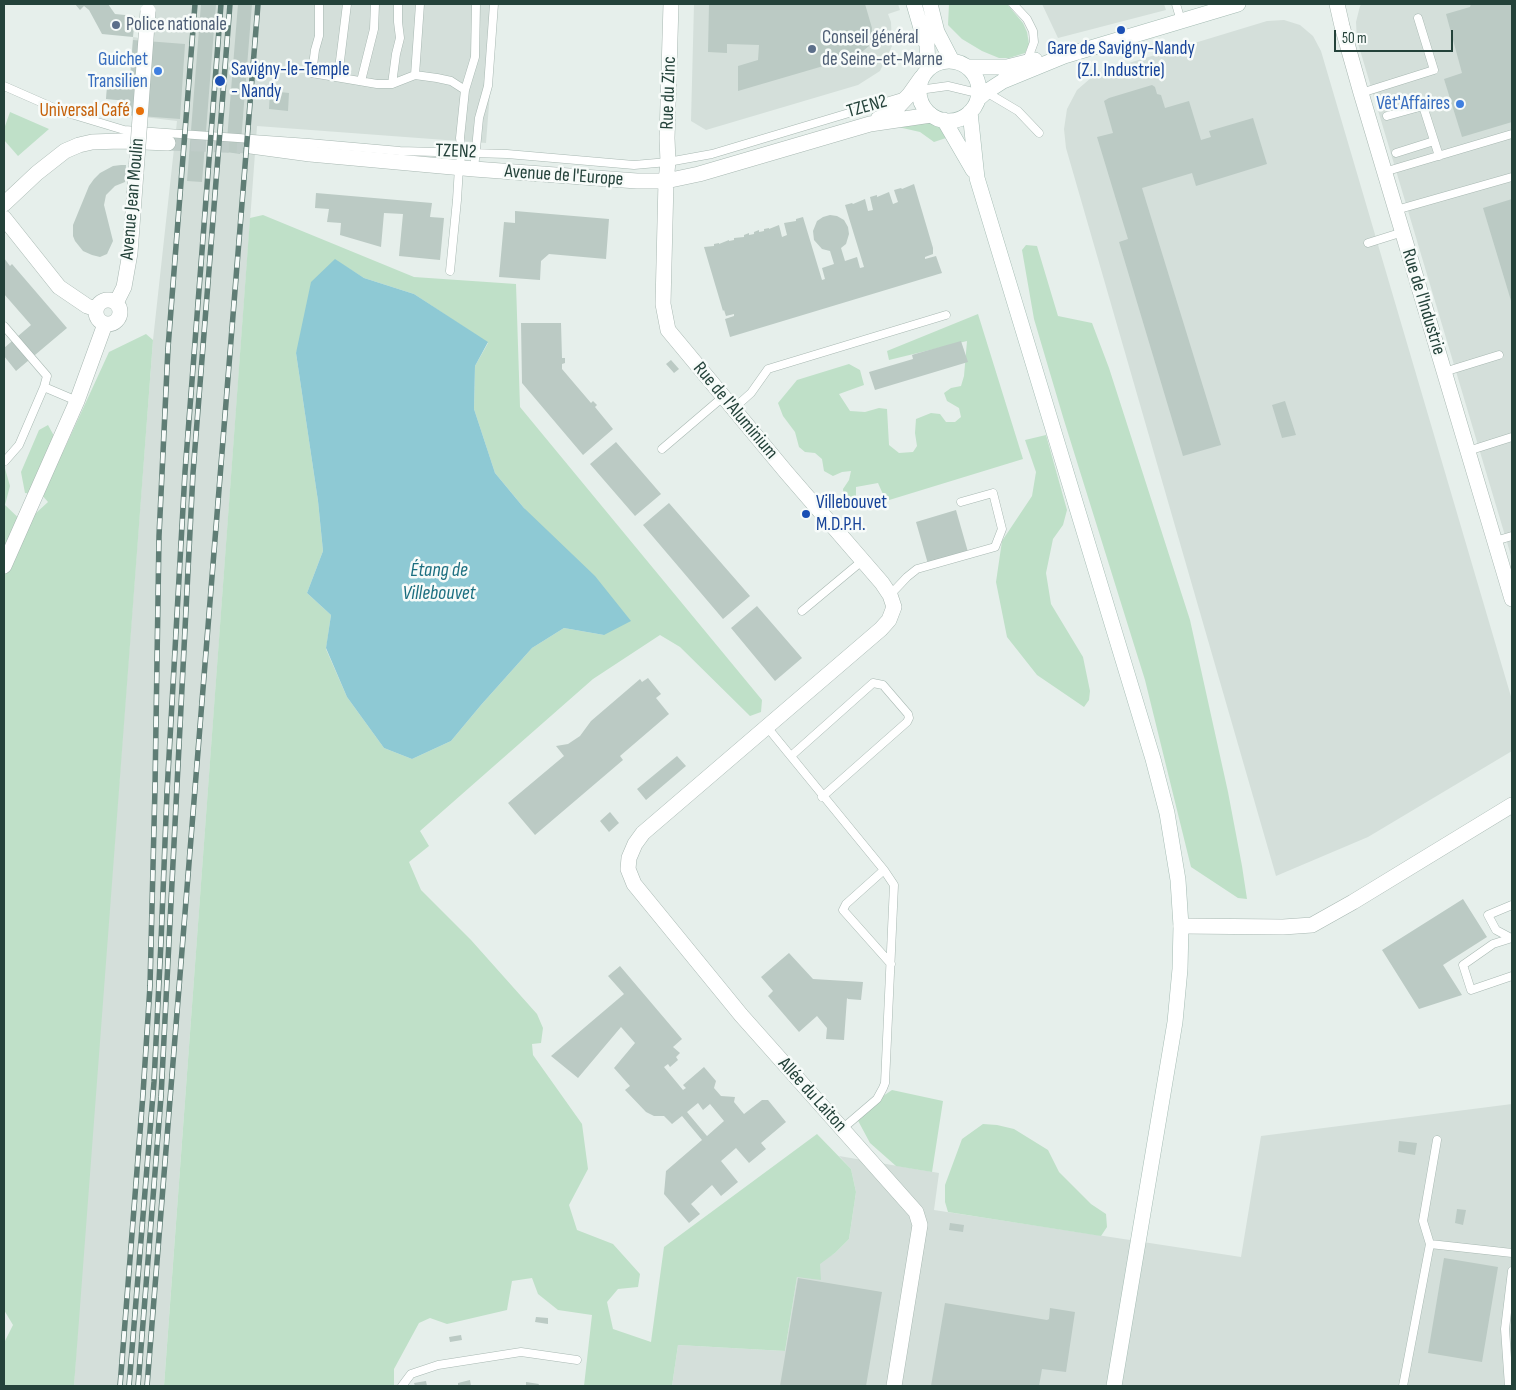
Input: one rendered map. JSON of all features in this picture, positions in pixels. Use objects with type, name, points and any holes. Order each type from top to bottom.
[{"type":"street","name":"Rue du Zinc","points":[[666,181],[671,4]]},
{"type":"street","points":[[914,4],[927,45],[919,83],[920,100],[926,111],[938,117],[977,178],[1153,759],[1167,813],[1178,880],[1181,926],[1180,969],[1175,1022],[1114,1386]]},
{"type":"street","points":[[978,98],[1003,81],[1064,56],[1238,4]]},
{"type":"street","name":"Rue de l'Industrie","points":[[1337,4],[1384,172],[1512,599]]},
{"type":"street","points":[[930,5],[937,32],[952,61]]},
{"type":"street","name":"Avenue Jean Moulin","points":[[116,303],[124,287],[130,253],[150,8]]},
{"type":"street","points":[[919,83],[933,65],[943,61],[952,61],[968,67],[1008,67],[1027,61],[1064,56]]},
{"type":"street","points":[[968,67],[977,82],[977,178]]},
{"type":"street","name":"Avenue de l'Europe","points":[[870,124],[894,111],[919,83]]},
{"type":"street","name":"Avenue de l'Europe","points":[[251,146],[310,154],[460,160],[474,169],[637,181],[666,181],[699,174],[870,124],[938,117],[953,120],[964,117],[978,98]]},
{"type":"street","points":[[4,204],[65,151],[79,145],[92,142],[120,141],[168,143]]},
{"type":"street","name":"Rue de l'Aluminium","points":[[666,181],[663,304],[668,330],[882,583],[892,601]]},
{"type":"street","points":[[4,218],[59,287],[87,306],[96,309]]},
{"type":"street","points":[[108,300],[116,303],[121,314],[118,320],[112,324],[105,324],[98,319],[96,309],[98,305],[108,300]]},
{"type":"street","points":[[4,566],[77,401],[105,324]]},
{"type":"street","name":"Allée du Laiton","points":[[892,601],[889,620],[882,629],[643,833],[635,844],[629,858],[628,869],[634,884],[741,1015],[916,1212],[920,1225],[894,1386]]},
{"type":"street","points":[[1181,926],[1283,927],[1312,925],[1512,805]]},
{"type":"lane","points":[[319,4],[319,36],[312,73],[392,84],[414,76],[438,78],[451,81],[465,90]]},
{"type":"lane","points":[[338,77],[347,4]]},
{"type":"lane","points":[[361,81],[374,30],[375,4]]},
{"type":"lane","points":[[392,84],[400,38],[398,4]]},
{"type":"lane","points":[[414,76],[420,4]]},
{"type":"lane","points":[[450,271],[465,90],[475,58],[476,4]]},
{"type":"lane","points":[[474,169],[479,118],[488,86],[494,4]]},
{"type":"lane","points":[[1013,4],[1027,19],[1033,31],[1034,42],[1027,61]]},
{"type":"lane","points":[[1176,4],[1181,21]]},
{"type":"lane","points":[[1361,93],[1434,70],[1418,18]]},
{"type":"lane","name":"TZEN2","points":[[4,86],[61,111],[124,130],[400,151],[460,160],[476,153],[634,165],[668,162],[712,154],[919,83],[948,86],[973,92],[978,98],[1018,111],[1039,133]]},
{"type":"lane","points":[[1387,116],[1423,106],[1438,156]]},
{"type":"lane","points":[[1384,172],[1512,134]]},
{"type":"lane","points":[[1396,153],[1434,142]]},
{"type":"lane","points":[[1396,210],[1512,176]]},
{"type":"lane","points":[[1368,244],[1403,232]]},
{"type":"lane","points":[[733,409],[751,393],[768,369],[946,315]]},
{"type":"lane","points":[[4,326],[47,376],[19,445],[5,461]]},
{"type":"lane","points":[[1444,372],[1499,355]]},
{"type":"lane","points":[[44,387],[77,401]]},
{"type":"lane","points":[[662,449],[723,397]]},
{"type":"lane","points":[[1468,451],[1512,437]]},
{"type":"lane","points":[[892,601],[907,577],[917,569],[996,547],[1002,529],[993,493],[961,502]]},
{"type":"lane","points":[[1495,541],[1512,536]]},
{"type":"lane","points":[[802,611],[862,561]]},
{"type":"lane","points":[[791,756],[873,683],[883,685],[908,714],[907,722],[822,797]]},
{"type":"lane","points":[[766,727],[884,870],[894,885],[885,1083],[876,1099],[842,1130]]},
{"type":"lane","points":[[884,870],[846,904],[843,910],[890,964]]},
{"type":"lane","points":[[1511,938],[1496,930],[1488,915],[1512,905]]},
{"type":"lane","points":[[1511,938],[1493,944],[1463,965],[1471,990],[1512,976]]},
{"type":"lane","points":[[1404,1386],[1430,1244],[1423,1221],[1436,1140]]},
{"type":"lane","points":[[1430,1244],[1512,1253]]},
{"type":"lane","points":[[1510,1386],[1505,1329],[1512,1271]]},
{"type":"lane","points":[[402,1386],[411,1374],[438,1364],[521,1352],[577,1360]]},
{"type":"shaded area","points":[[143,4],[497,4],[486,143],[257,126],[164,1386],[74,1386],[153,340],[177,121],[127,115],[129,101],[106,99],[108,76],[130,78],[133,37],[140,38]]},
{"type":"shaded area","points":[[694,4],[898,4],[900,10],[888,14],[891,22],[892,46],[880,71],[858,85],[706,130],[691,121]]},
{"type":"shaded area","points":[[1042,4],[1164,4],[1166,10],[1058,38]]},
{"type":"shaded area","points":[[1362,4],[1512,4],[1512,559],[1357,40],[1356,22]]},
{"type":"shaded area","points":[[1284,20],[1300,25],[1313,36],[1321,51],[1512,700],[1512,751],[1368,837],[1276,876],[1066,148],[1064,129],[1067,109],[1077,90],[1092,77],[1109,69],[1267,21]]},
{"type":"shaded area","points":[[1512,1104],[1512,1386],[672,1386],[678,1345],[785,1351],[797,1277],[835,1253],[849,1239],[856,1192],[851,1169],[839,1156],[939,1173],[934,1210],[1241,1257],[1261,1136]]},
{"type":"green space","points":[[949,4],[1007,4],[1023,23],[1027,32],[1029,44],[1025,53],[1009,58],[999,58],[982,51],[962,39],[948,25]]},
{"type":"green space","points":[[10,112],[49,129],[18,156],[4,140],[4,129]]},
{"type":"green space","points":[[925,121],[937,124],[946,131],[949,137],[934,142],[920,132],[898,127]]},
{"type":"green space","points":[[263,215],[414,277],[516,284],[520,407],[762,700],[761,712],[750,716],[680,647],[660,635],[593,679],[420,831],[429,846],[409,862],[421,890],[471,940],[537,1014],[543,1028],[541,1043],[532,1044],[533,1055],[582,1124],[588,1169],[569,1205],[577,1230],[613,1244],[640,1274],[638,1287],[618,1289],[607,1302],[613,1329],[651,1342],[664,1247],[817,1134],[851,1169],[856,1192],[849,1239],[820,1264],[821,1280],[797,1277],[785,1351],[678,1345],[672,1386],[584,1386],[592,1315],[558,1310],[538,1294],[532,1278],[512,1281],[507,1310],[447,1324],[430,1318],[419,1323],[394,1369],[394,1386],[164,1386],[250,218]],"holes":[[[335,260],[364,278],[414,294],[488,343],[475,366],[474,409],[495,473],[524,508],[604,635],[564,628],[532,648],[451,741],[412,759],[384,748],[347,697],[326,649],[331,615],[307,593],[323,551],[318,501],[296,353]]]},
{"type":"green space","points":[[1026,245],[1037,246],[1058,316],[1092,323],[1109,368],[1190,620],[1228,792],[1247,899],[1238,898],[1191,867],[1145,680],[1034,319],[1022,250]]},
{"type":"green space","points":[[978,314],[1023,459],[886,501],[878,483],[856,487],[856,505],[845,506],[843,489],[849,480],[851,471],[833,476],[824,471],[822,459],[815,453],[805,452],[799,447],[795,432],[783,416],[778,403],[797,380],[849,364],[860,370],[864,385],[839,394],[850,411],[865,412],[879,408],[887,409],[889,445],[899,453],[913,452],[917,446],[915,433],[916,419],[931,413],[940,414],[946,422],[955,422],[961,417],[959,408],[947,401],[944,393],[951,388],[961,386],[964,376],[967,341],[889,360],[887,351]]},
{"type":"green space","points":[[146,334],[153,340],[74,1386],[4,1386],[4,1343],[13,1325],[4,1310],[4,465],[10,486],[5,505],[27,526],[36,513],[48,502],[41,494],[25,493],[21,472],[39,430],[48,425],[63,452],[109,352]]},
{"type":"green space","points":[[1046,435],[1067,510],[1063,525],[1053,539],[1046,573],[1051,604],[1083,657],[1090,691],[1089,700],[1084,707],[1037,675],[1007,637],[996,582],[1002,541],[1032,496],[1036,472],[1025,440]]},
{"type":"green space","points":[[892,1090],[943,1101],[932,1172],[896,1166],[870,1143],[855,1115]]},
{"type":"green space","points":[[983,1124],[1014,1129],[1048,1150],[1059,1172],[1091,1204],[1106,1214],[1107,1227],[1101,1236],[948,1212],[945,1202],[945,1185],[962,1139]]},
{"type":"water","name":"Étang de Villebouvet","points":[[335,259],[364,278],[414,294],[488,342],[475,366],[474,409],[495,473],[524,508],[595,576],[631,621],[604,635],[564,628],[532,648],[451,741],[412,759],[384,748],[347,697],[326,648],[331,615],[307,593],[323,551],[318,501],[296,353],[311,282]]},
{"type":"building","name":"Police nationale","points":[[75,4],[108,4],[115,14],[135,16],[133,37],[102,34],[89,10],[84,6],[80,10]]},
{"type":"building","points":[[201,4],[216,4],[202,182],[187,181]]},
{"type":"building","points":[[238,4],[252,4],[240,154],[226,152]]},
{"type":"building","name":"Conseil général de Seine-et-Marne","points":[[709,4],[865,4],[872,28],[872,38],[869,46],[858,55],[848,57],[837,56],[837,62],[738,91],[738,66],[758,60],[759,45],[727,44],[727,53],[708,52]]},
{"type":"building","points":[[1471,4],[1512,4],[1512,122],[1462,137],[1444,79],[1462,73],[1446,14],[1470,7]]},
{"type":"building","name":"Savigny-le-Temple - Nandy","points":[[133,40],[185,44],[180,119],[127,115],[129,101],[106,99],[108,76],[130,78]]},
{"type":"building","points":[[1152,85],[1155,87],[1157,94],[1161,95],[1165,108],[1189,101],[1201,140],[1211,137],[1209,131],[1253,118],[1267,164],[1196,186],[1192,173],[1142,188],[1221,445],[1183,456],[1119,242],[1128,239],[1097,137],[1113,133],[1104,101]]},
{"type":"building","name":"Savigny-le-Temple - Nandy","points":[[270,91],[289,93],[288,111],[269,109]]},
{"type":"building","points":[[126,165],[125,182],[115,186],[106,195],[104,205],[113,241],[107,254],[100,257],[92,255],[83,251],[75,241],[73,225],[89,186],[94,179],[100,173],[113,166]]},
{"type":"building","points":[[914,184],[933,248],[933,254],[925,257],[925,259],[936,256],[942,273],[730,337],[725,319],[734,316],[734,314],[726,316],[723,311],[704,247],[714,246],[714,244],[734,240],[734,238],[744,237],[744,235],[749,233],[749,235],[754,234],[754,232],[759,230],[759,232],[764,231],[764,229],[779,225],[782,237],[787,235],[784,223],[796,221],[796,219],[803,217],[822,280],[825,279],[822,268],[834,264],[830,251],[822,249],[814,240],[813,231],[817,221],[830,215],[844,220],[849,234],[846,244],[841,248],[845,261],[857,257],[860,268],[864,267],[845,205],[865,199],[868,211],[873,210],[870,197],[877,195],[877,197],[889,192],[893,204],[898,202],[894,190]]},
{"type":"building","points":[[316,193],[432,203],[430,217],[444,218],[440,260],[399,256],[403,214],[384,213],[381,247],[340,235],[341,223],[327,222],[329,209],[315,208]]},
{"type":"building","points":[[1512,199],[1512,304],[1483,208]]},
{"type":"building","points":[[515,211],[609,219],[606,259],[549,254],[541,261],[540,280],[499,277],[504,222],[515,223]]},
{"type":"building","points":[[4,258],[10,266],[12,264],[67,328],[16,371],[4,356],[4,348],[31,325],[4,294]]},
{"type":"building","points":[[521,323],[561,323],[562,358],[565,358],[562,369],[591,403],[593,401],[597,405],[595,407],[613,429],[583,455],[522,383]]},
{"type":"building","points":[[961,341],[968,362],[875,390],[869,372],[913,359],[912,355]]},
{"type":"building","points":[[671,360],[679,369],[674,373],[666,364]]},
{"type":"building","points":[[1285,401],[1296,435],[1282,438],[1272,405]]},
{"type":"building","points":[[616,442],[661,494],[635,516],[590,464]]},
{"type":"building","points":[[669,503],[750,596],[723,619],[643,525]]},
{"type":"building","points":[[956,510],[968,552],[928,564],[916,522]]},
{"type":"building","points":[[757,606],[802,658],[775,681],[731,628]]},
{"type":"building","points":[[648,678],[661,694],[656,698],[669,714],[620,756],[623,760],[535,835],[508,803],[564,756],[556,746],[568,744],[580,736],[591,721],[640,679],[642,682]]},
{"type":"building","points":[[677,756],[686,766],[646,800],[637,789]]},
{"type":"building","points":[[610,812],[619,823],[609,832],[600,821]]},
{"type":"building","points":[[1463,899],[1487,937],[1443,965],[1462,995],[1419,1009],[1382,950]]},
{"type":"building","points":[[789,953],[813,979],[863,982],[861,1000],[847,998],[844,1040],[826,1039],[827,1028],[817,1016],[799,1032],[768,996],[773,991],[761,977]]},
{"type":"building","points":[[620,966],[682,1039],[673,1047],[680,1053],[676,1057],[678,1060],[670,1067],[668,1064],[664,1067],[683,1090],[686,1088],[683,1085],[704,1067],[716,1081],[714,1088],[721,1096],[735,1097],[734,1102],[744,1114],[762,1100],[768,1100],[786,1122],[761,1143],[766,1149],[749,1163],[736,1148],[721,1161],[738,1182],[721,1196],[712,1185],[691,1204],[700,1214],[689,1223],[664,1194],[666,1171],[702,1140],[682,1116],[672,1124],[664,1116],[654,1116],[646,1112],[625,1090],[630,1086],[614,1068],[635,1043],[621,1027],[578,1078],[551,1056],[624,994],[608,976]],"holes":[[[698,1103],[703,1110],[710,1104],[724,1121],[707,1136],[687,1112]]]},
{"type":"building","points":[[1399,1141],[1417,1143],[1415,1155],[1398,1152]]},
{"type":"building","points":[[1457,1209],[1466,1210],[1463,1225],[1455,1223]]},
{"type":"building","points":[[950,1223],[964,1225],[963,1232],[949,1230]]},
{"type":"building","points":[[1444,1258],[1498,1267],[1482,1362],[1428,1353]]},
{"type":"building","points":[[798,1278],[882,1292],[866,1386],[780,1386]]},
{"type":"building","points":[[945,1303],[1047,1320],[1049,1319],[1050,1308],[1075,1312],[1066,1372],[1042,1369],[1039,1386],[931,1386]]},
{"type":"building","points":[[536,1317],[548,1318],[548,1324],[535,1322]]},
{"type":"building","points":[[461,1335],[462,1340],[450,1342],[449,1337]]},
{"type":"building","points":[[470,1380],[471,1386],[458,1386],[458,1383]]},
{"type":"building","points":[[426,1381],[427,1386],[415,1386],[414,1383]]},
{"type":"building","points":[[526,1382],[539,1384],[538,1386],[526,1386]]},
{"type":"tunnel","points":[[168,143],[251,146]]},
{"type":"railway","points":[[120,1386],[150,986],[159,536],[168,348],[195,4]]},
{"type":"railway","points":[[129,1386],[154,1082],[167,792],[185,472],[221,4]]},
{"type":"railway","points":[[138,1386],[161,1097],[193,473],[230,4]]},
{"type":"railway","points":[[147,1386],[258,4]]},
{"type":"place","name":"Police nationale","points":[[116,25]]},
{"type":"place","name":"Gare de Savigny-Nandy (Z.I. Industrie)","points":[[1121,30]]},
{"type":"place","name":"Conseil général de Seine-et-Marne","points":[[812,49]]},
{"type":"place","name":"Guichet Transilien","points":[[158,71]]},
{"type":"place","name":"Savigny-le-Temple - Nandy","points":[[220,81]]},
{"type":"place","name":"Vêt'Affaires","points":[[1460,104]]},
{"type":"place","name":"Universal Café","points":[[140,111]]},
{"type":"place","name":"Villebouvet M.D.P.H.","points":[[806,514]]}]
